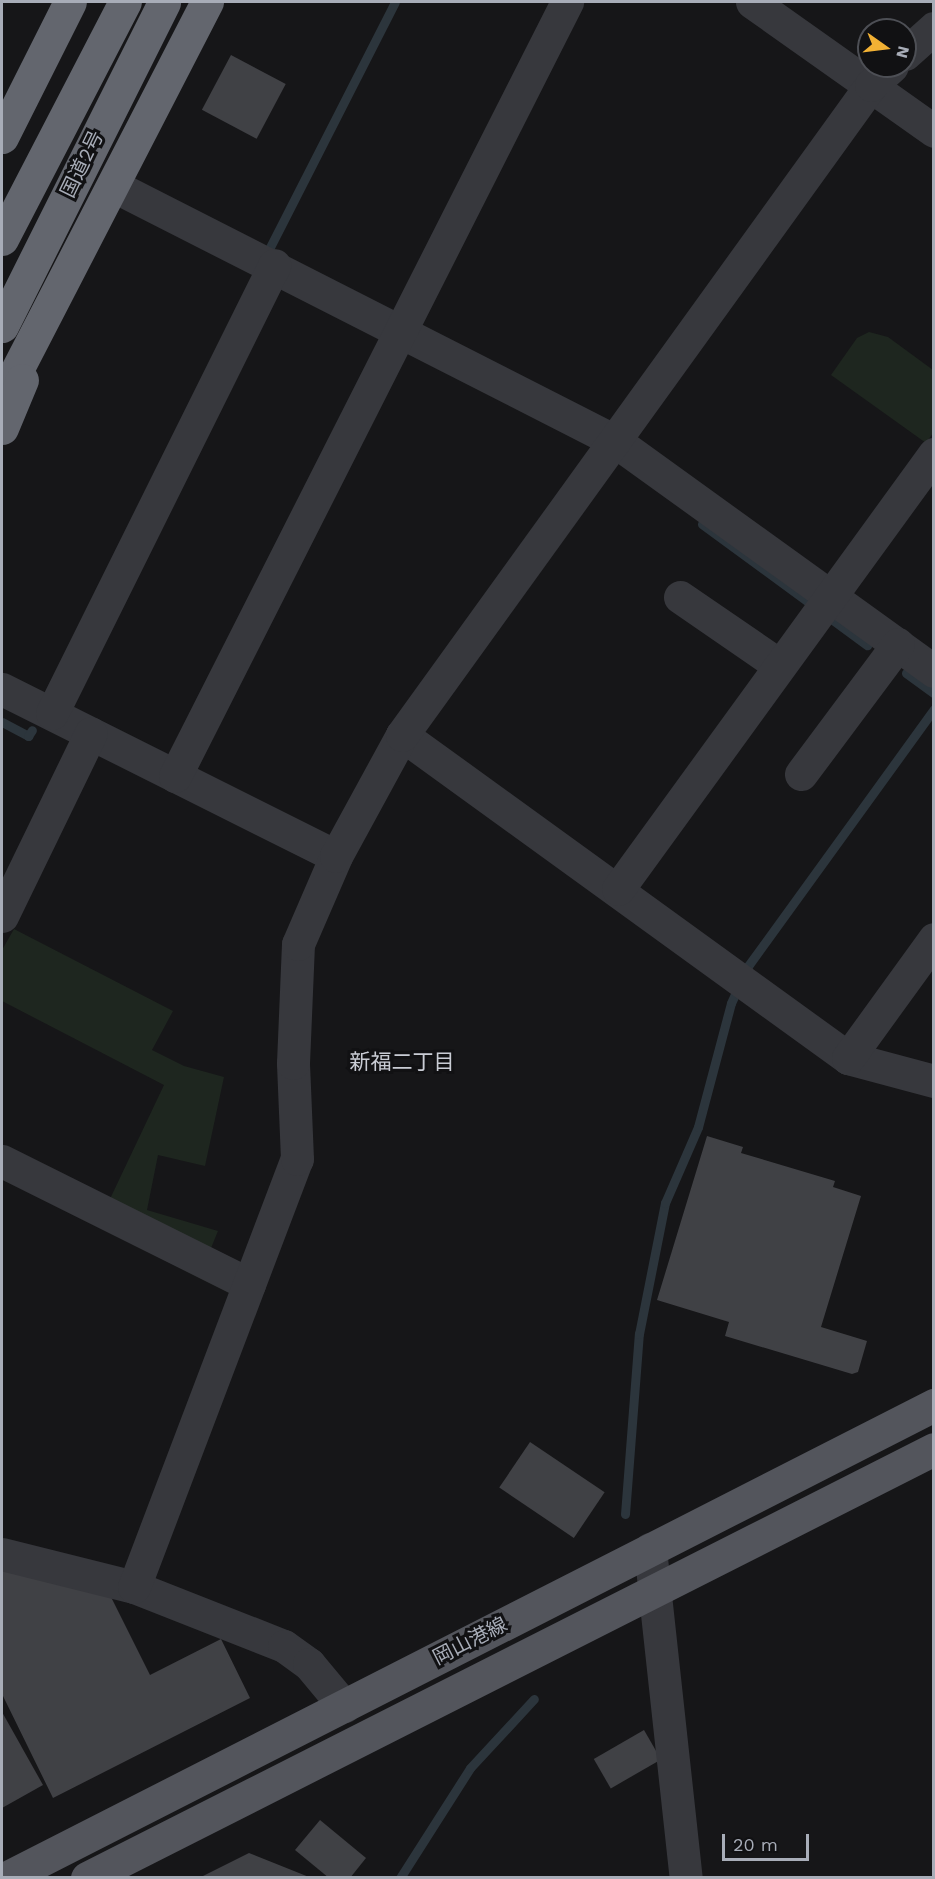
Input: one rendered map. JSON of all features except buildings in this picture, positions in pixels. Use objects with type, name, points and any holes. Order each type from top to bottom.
[{"type":"highway","points":[[5,120],[70,2]]},
{"type":"highway","name":"国道2号","points":[[2,239],[125,2]]},
{"type":"highway","name":"国道2号","points":[[2,326],[164,2]]},
{"type":"highway","points":[[2,399],[49,315],[207,2]]},
{"type":"highway","points":[[2,201],[39,167]]},
{"type":"highway","points":[[2,428],[49,315]]},
{"type":"main road","name":"岡山港線","points":[[6,1878],[933,1405]]},
{"type":"main road","name":"岡山港線","points":[[87,1878],[933,1449]]},
{"type":"street","points":[[175,776],[399,328],[567,2]]},
{"type":"street","points":[[752,2],[857,62]]},
{"type":"street","points":[[917,43],[933,28]]},
{"type":"street","points":[[134,1587],[297,1159],[293,1063],[298,944],[336,856],[402,735],[880,78]]},
{"type":"street","points":[[883,78],[933,131]]},
{"type":"street","points":[[114,186],[267,270],[399,328],[615,441],[825,605],[898,644],[933,671]]},
{"type":"street","points":[[52,713],[267,270]]},
{"type":"street","points":[[618,888],[933,454]]},
{"type":"street","points":[[680,597],[779,664]]},
{"type":"street","points":[[801,774],[898,644]]},
{"type":"street","points":[[2,689],[336,856]]},
{"type":"street","points":[[2,916],[92,733]]},
{"type":"street","points":[[402,735],[618,888],[848,1058],[933,1081]]},
{"type":"street","points":[[848,1058],[933,939]]},
{"type":"street","points":[[2,1161],[249,1284]]},
{"type":"street","points":[[650,1549],[652,1591],[686,1878]]},
{"type":"street","points":[[2,1554],[134,1587],[284,1646],[309,1664],[344,1706]]},
{"type":"shaded area","points":[[869,332],[888,337],[933,370],[933,433],[926,443],[831,375],[857,338]]},
{"type":"shaded area","points":[[14,929],[173,1011],[152,1050],[184,1066],[224,1077],[205,1166],[158,1155],[147,1210],[218,1231],[209,1253],[109,1201],[164,1085],[2,1001],[2,950]]},
{"type":"waterway","points":[[265,257],[395,2]]},
{"type":"waterway","points":[[702,524],[867,645]]},
{"type":"waterway","points":[[906,673],[934,693]]},
{"type":"waterway","points":[[625,1514],[639,1334],[665,1203],[698,1127],[731,1003],[748,966],[934,709]]},
{"type":"waterway","points":[[2,722],[28,736],[32,730]]},
{"type":"waterway","points":[[400,1878],[470,1768],[534,1699]]},
{"type":"district","name":"新福二丁目","points":[[402,1062]]}]
